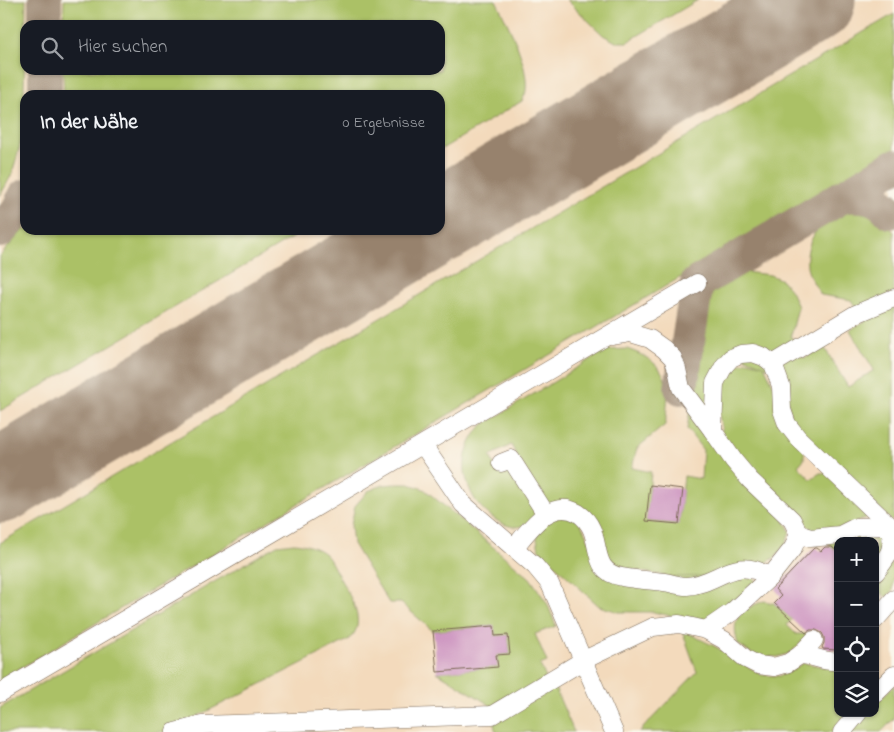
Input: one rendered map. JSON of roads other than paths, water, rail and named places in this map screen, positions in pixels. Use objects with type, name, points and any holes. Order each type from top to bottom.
[{"type":"lane","points":[[0,694],[697,283]]},
{"type":"lane","points":[[773,364],[856,314],[894,298]]},
{"type":"lane","points":[[606,337],[630,333],[650,339],[673,358],[681,388],[745,474],[792,520],[799,534],[810,538],[840,535],[856,527],[890,526]]},
{"type":"lane","points":[[712,431],[715,383],[724,366],[731,358],[741,354],[753,353],[764,357],[773,364],[781,386],[782,410],[787,424],[798,438],[890,526],[893,535],[893,554],[879,569]]},
{"type":"lane","points":[[423,445],[463,504],[536,566],[550,584],[614,732]]},
{"type":"lane","points":[[502,463],[511,459],[546,514]]},
{"type":"lane","points":[[514,548],[533,525],[546,514],[565,508],[581,515],[591,528],[600,561],[604,568],[620,577],[684,586],[702,583],[731,570],[740,569],[756,570],[770,578]]},
{"type":"lane","points":[[706,630],[732,612],[770,578],[793,548],[799,534]]},
{"type":"lane","points":[[879,616],[894,599]]},
{"type":"lane","points":[[175,732],[202,725],[492,715],[584,660],[653,627],[679,624],[706,630],[724,640],[746,659],[758,665],[774,667],[788,663],[800,655],[814,640]]},
{"type":"lane","points":[[800,655],[810,655],[834,662]]},
{"type":"lane","points":[[879,690],[894,676]]},
{"type":"lane","points":[[842,732],[855,717]]}]
